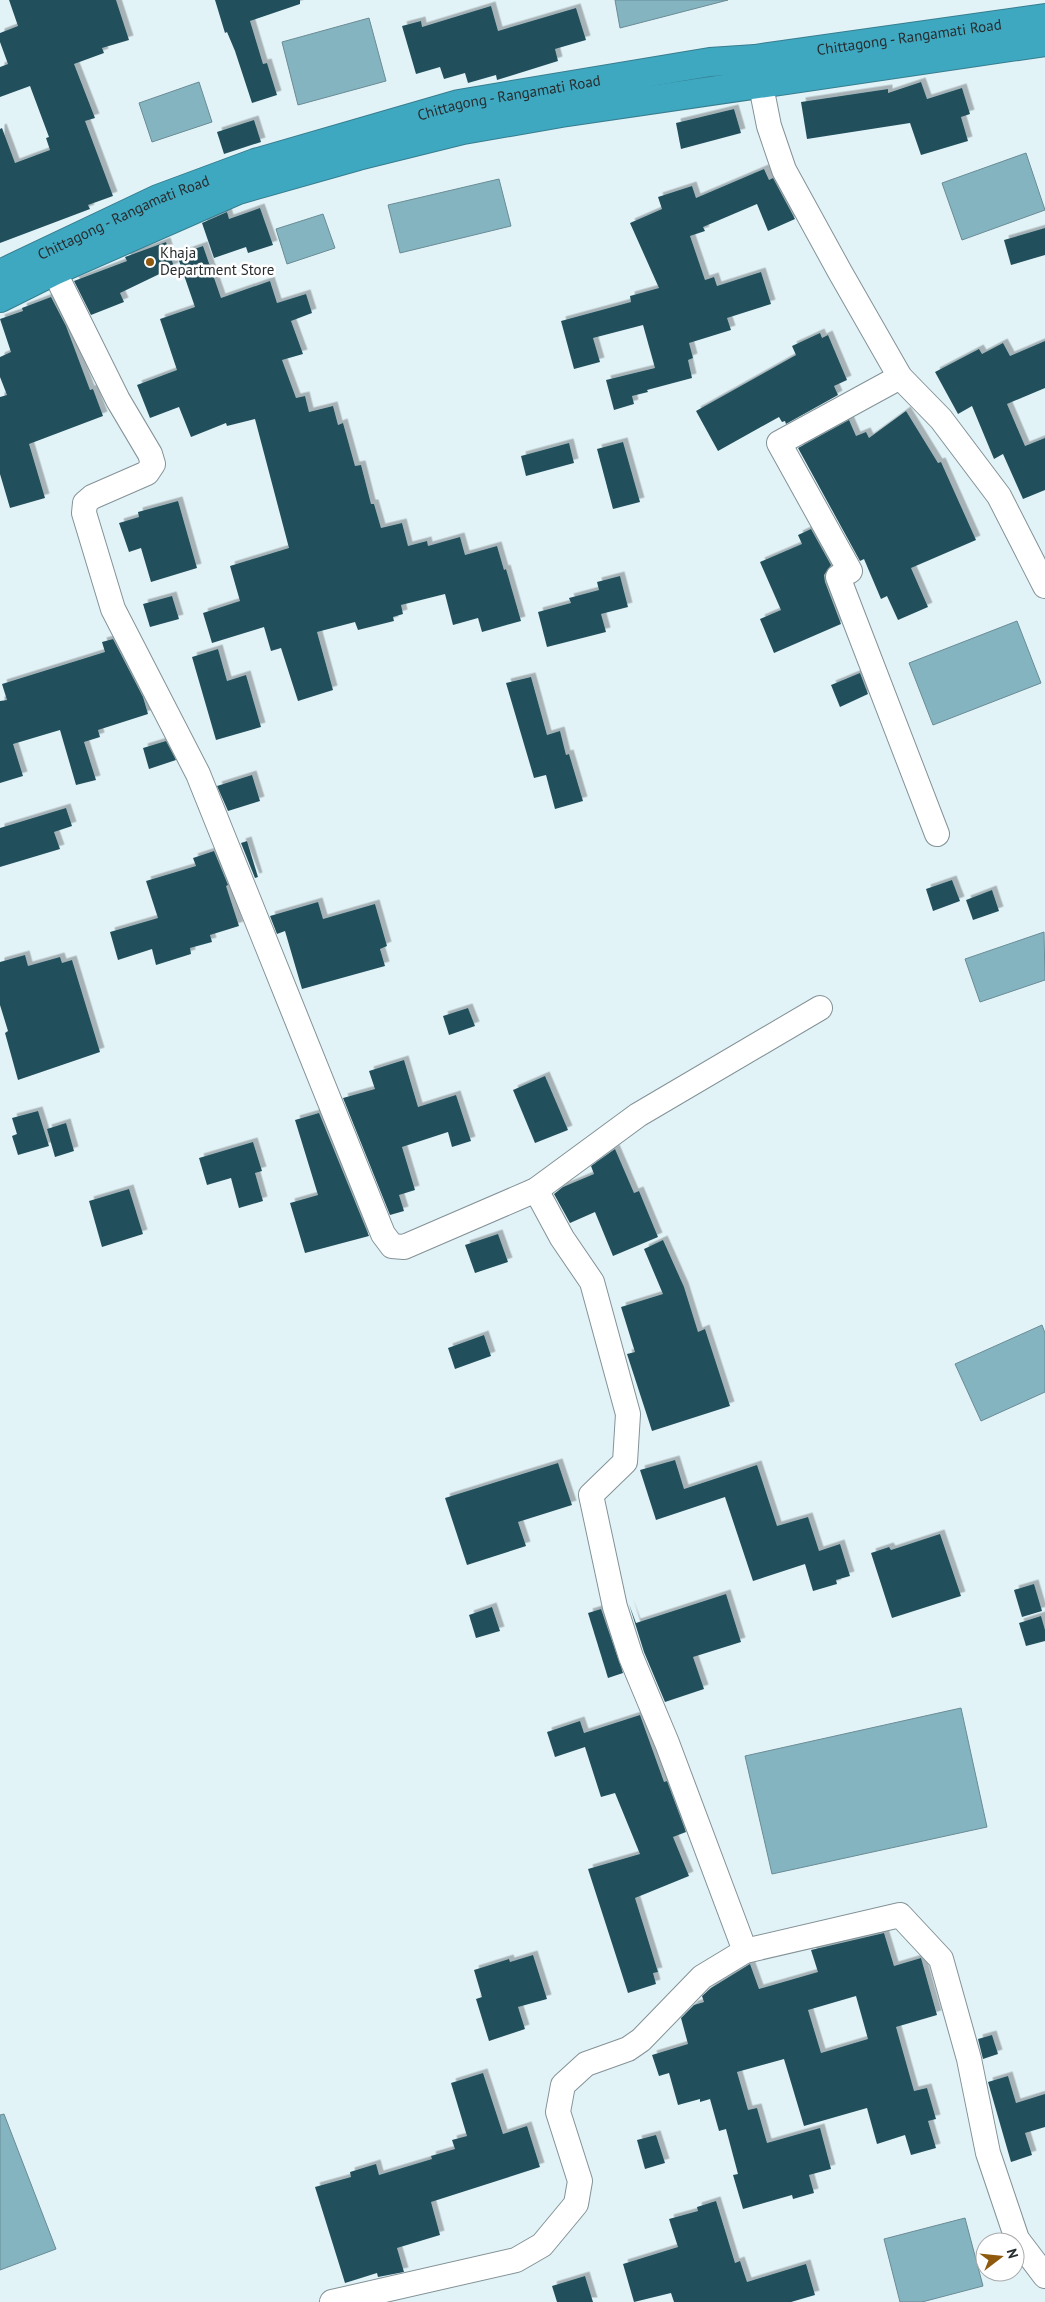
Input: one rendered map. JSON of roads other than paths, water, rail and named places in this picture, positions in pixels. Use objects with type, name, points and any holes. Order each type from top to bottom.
[{"type":"highway","name":"Chittagong - Rangamati Road","points":[[14,274],[54,271],[238,190],[358,156],[463,130],[561,113],[758,72],[1045,18]]},
{"type":"highway","name":"Chittagong - Rangamati Road","points":[[0,298],[14,274],[158,200],[255,162],[459,104],[710,62],[758,72],[1045,42]]},
{"type":"street","points":[[758,72],[769,126],[784,170],[900,377],[941,419],[999,496],[1045,586]]},
{"type":"street","points":[[54,271],[118,400],[150,454],[153,464],[148,473],[92,497],[85,503],[84,513],[113,609],[198,774],[383,1234],[392,1246],[404,1247],[536,1190],[638,1115],[820,1008]]},
{"type":"street","points":[[900,377],[779,443],[850,571],[838,577],[937,834]]},
{"type":"street","points":[[536,1190],[562,1238],[592,1282],[628,1414],[625,1462],[592,1496],[615,1607],[631,1657],[667,1743],[745,1951]]},
{"type":"street","points":[[332,2302],[516,2260],[542,2245],[576,2204],[580,2181],[558,2112],[563,2085],[586,2064],[628,2049],[641,2040],[702,1977],[745,1951],[900,1915],[941,1960],[970,2059],[988,2153],[1017,2239],[1045,2276]]},
{"type":"water","points":[[615,0],[728,0],[620,28]]},
{"type":"water","points":[[369,18],[386,81],[298,105],[282,42]]},
{"type":"water","points":[[199,82],[212,122],[152,142],[139,103]]},
{"type":"water","points":[[1026,153],[1045,210],[962,240],[942,183]]},
{"type":"water","points":[[499,179],[511,226],[400,253],[388,205]]},
{"type":"water","points":[[323,214],[335,248],[287,264],[276,229]]},
{"type":"water","points":[[1017,621],[1041,683],[933,725],[909,663]]},
{"type":"water","points":[[1044,932],[1045,980],[980,1002],[965,959]]},
{"type":"water","points":[[1042,1325],[1045,1333],[1045,1392],[981,1421],[955,1364]]},
{"type":"water","points":[[961,1708],[987,1827],[772,1874],[745,1756]]},
{"type":"water","points":[[4,2114],[56,2249],[0,2270],[0,2115]]},
{"type":"water","points":[[965,2218],[975,2256],[975,2282],[982,2282],[983,2286],[922,2302],[900,2302],[884,2239]]},
{"type":"place","name":"Khaja Department Store","points":[[150,262]]}]
